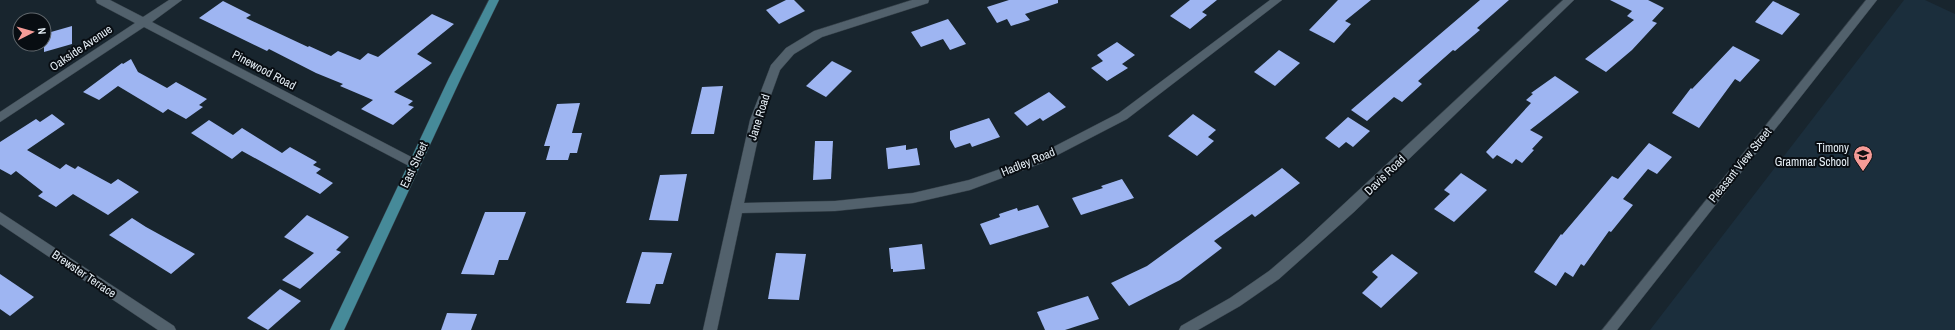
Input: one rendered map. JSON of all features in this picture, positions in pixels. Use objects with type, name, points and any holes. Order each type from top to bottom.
[{"type":"main road","name":"East Street","points":[[337,330],[494,0]]},
{"type":"street","name":"Pinewood Road","points":[[102,0],[415,164]]},
{"type":"street","name":"Oakside Avenue","points":[[0,118],[177,0]]},
{"type":"street","name":"Jane Road","points":[[710,330],[756,120],[775,68],[790,51],[818,34],[924,0]]},
{"type":"street","name":"Hadley Road","points":[[736,208],[835,206],[913,198],[970,185],[1038,160],[1123,116],[1277,0]]},
{"type":"street","name":"Davis Road","points":[[1186,330],[1235,302],[1274,275],[1309,245],[1569,0]]},
{"type":"street","name":"Pleasant View Street","points":[[1609,330],[1872,0]]},
{"type":"street","name":"Brewster Terrace","points":[[0,217],[169,330]]},
{"type":"shaded area","name":"Timony Grammar School","points":[[1904,0],[1925,0],[1955,14],[1955,330],[1650,330]]},
{"type":"building","points":[[786,0],[794,0],[805,11],[779,24],[766,10]]},
{"type":"building","points":[[1009,0],[1058,0],[1058,3],[1025,14],[1030,20],[1011,26],[1007,19],[997,23],[987,7]]},
{"type":"building","points":[[1190,0],[1217,0],[1202,12],[1207,15],[1190,29],[1170,16]]},
{"type":"building","points":[[1338,0],[1371,0],[1345,21],[1351,24],[1334,43],[1309,30]]},
{"type":"building","points":[[1480,0],[1509,0],[1477,28],[1480,30],[1455,51],[1453,50],[1418,81],[1422,84],[1402,102],[1394,97],[1367,121],[1351,110]]},
{"type":"building","points":[[1610,0],[1648,0],[1664,8],[1652,21],[1657,23],[1632,50],[1606,72],[1585,59],[1634,20],[1627,16],[1632,11]]},
{"type":"building","points":[[223,1],[251,15],[246,18],[308,47],[309,46],[331,56],[338,51],[360,60],[368,53],[378,57],[432,14],[454,24],[417,54],[432,63],[394,92],[413,101],[408,105],[414,107],[393,125],[361,109],[373,100],[340,86],[343,84],[316,73],[269,49],[267,51],[199,18]]},
{"type":"building","points":[[1773,1],[1800,14],[1782,35],[1755,22]]},
{"type":"building","points":[[948,19],[966,44],[950,50],[943,39],[921,47],[911,32]]},
{"type":"building","points":[[72,26],[72,44],[52,50],[52,32]]},
{"type":"building","points":[[1117,42],[1135,55],[1122,64],[1128,68],[1107,81],[1091,68],[1103,61],[1097,55]]},
{"type":"building","points":[[1733,46],[1760,60],[1740,82],[1735,79],[1699,128],[1672,113],[1691,88],[1692,89]]},
{"type":"building","points":[[1279,50],[1300,63],[1275,86],[1254,72]]},
{"type":"building","points":[[131,59],[138,72],[167,88],[176,82],[207,99],[199,105],[203,107],[186,119],[168,109],[163,113],[118,86],[99,100],[83,92],[122,63],[123,64]]},
{"type":"building","points":[[832,61],[852,71],[826,97],[806,86]]},
{"type":"building","points":[[1555,76],[1579,92],[1530,130],[1543,137],[1522,163],[1516,159],[1512,164],[1497,155],[1493,159],[1486,152],[1531,103],[1526,100],[1533,94],[1531,93]]},
{"type":"building","points":[[723,86],[714,134],[691,134],[702,87]]},
{"type":"building","points":[[1049,92],[1066,107],[1043,121],[1040,118],[1027,126],[1014,113]]},
{"type":"building","points":[[580,103],[572,133],[582,133],[577,153],[570,153],[568,160],[546,160],[550,146],[544,146],[557,104]]},
{"type":"building","points":[[52,114],[65,124],[27,150],[60,169],[66,164],[75,169],[78,166],[111,184],[118,179],[139,192],[108,215],[73,194],[56,207],[38,196],[43,192],[16,171],[11,175],[0,169],[0,142],[36,119],[40,122]]},
{"type":"building","points":[[1193,114],[1216,130],[1208,137],[1214,141],[1197,156],[1168,136]]},
{"type":"building","points":[[1348,117],[1370,131],[1353,147],[1346,142],[1339,148],[1325,138]]},
{"type":"building","points":[[989,118],[1000,137],[972,147],[970,143],[955,148],[950,139],[950,131]]},
{"type":"building","points":[[209,120],[233,135],[242,128],[282,153],[290,147],[317,162],[313,165],[321,169],[316,173],[333,183],[320,194],[242,151],[232,159],[191,133]]},
{"type":"building","points":[[815,141],[833,141],[831,179],[813,180]]},
{"type":"building","points":[[1649,143],[1672,157],[1657,174],[1648,169],[1623,199],[1633,205],[1611,232],[1609,231],[1584,266],[1581,264],[1573,277],[1565,272],[1556,286],[1534,272],[1561,234],[1562,235],[1612,176],[1618,179]]},
{"type":"building","points":[[906,145],[906,150],[917,148],[920,165],[888,169],[886,148]]},
{"type":"building","points":[[1282,168],[1300,183],[1255,217],[1252,214],[1214,241],[1222,248],[1180,280],[1129,306],[1111,283],[1147,266]]},
{"type":"building","points":[[1461,173],[1487,190],[1454,222],[1434,209],[1450,194],[1444,190]]},
{"type":"building","points":[[687,174],[678,221],[649,220],[660,175]]},
{"type":"building","points":[[1122,179],[1134,198],[1081,215],[1072,198],[1103,188],[1101,186]]},
{"type":"building","points":[[1038,205],[1049,227],[990,245],[980,224],[1000,217],[999,214],[1017,208],[1018,211]]},
{"type":"building","points":[[485,212],[526,212],[508,260],[499,260],[494,275],[461,274]]},
{"type":"building","points":[[307,215],[349,237],[336,250],[341,252],[300,289],[282,280],[314,253],[284,237]]},
{"type":"building","points":[[132,218],[195,254],[171,274],[109,235]]},
{"type":"building","points":[[922,244],[925,269],[893,272],[893,269],[891,269],[889,248]]},
{"type":"building","points":[[642,252],[672,253],[663,284],[656,284],[650,304],[626,303]]},
{"type":"building","points":[[776,253],[806,254],[799,300],[768,299]]},
{"type":"building","points":[[1392,254],[1418,273],[1381,308],[1362,293],[1378,277],[1372,272]]},
{"type":"building","points":[[0,274],[34,297],[10,316],[0,309]]},
{"type":"building","points":[[280,289],[301,301],[268,330],[247,318]]},
{"type":"building","points":[[1088,296],[1099,319],[1065,330],[1045,330],[1037,312]]},
{"type":"building","points":[[447,313],[477,314],[471,330],[441,330]]},
{"type":"place","name":"Timony Grammar School","points":[[1863,172]]}]
